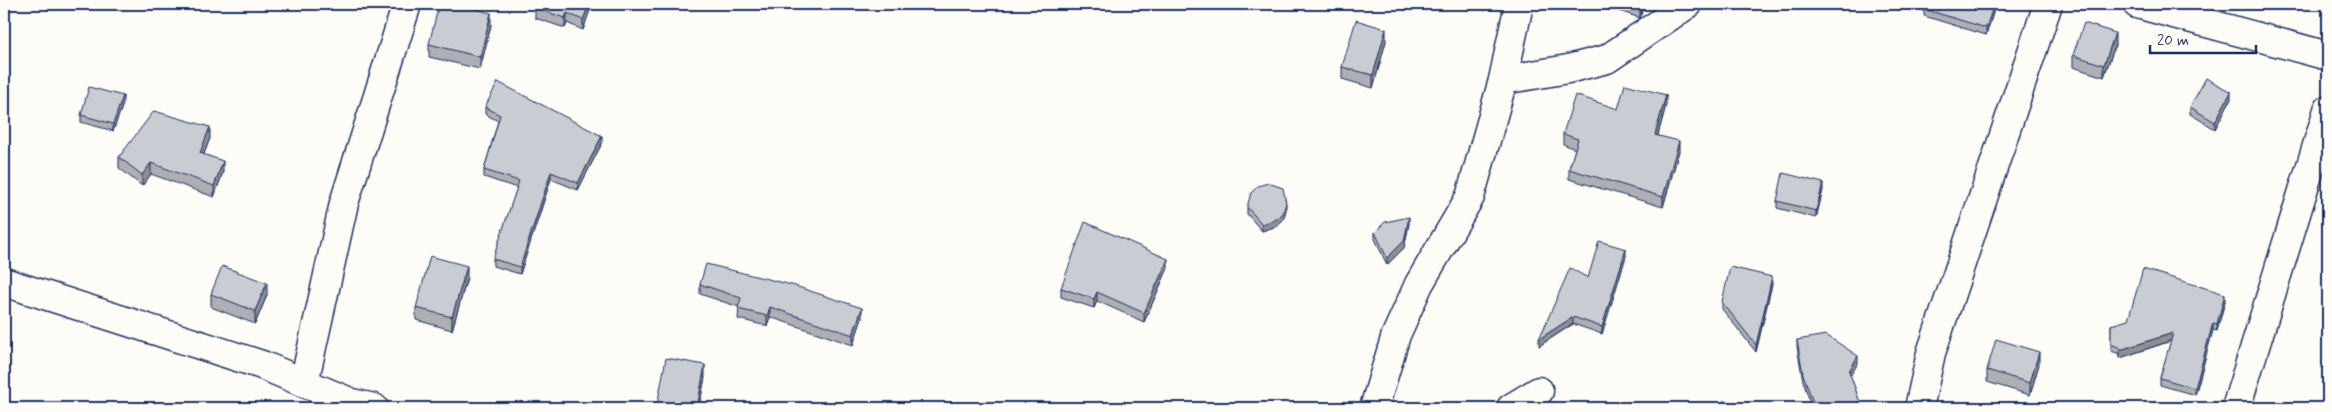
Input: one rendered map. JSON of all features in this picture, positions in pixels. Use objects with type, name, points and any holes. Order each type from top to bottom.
[{"type":"street","points":[[304,382],[344,203],[407,4]]},
{"type":"street","points":[[1374,408],[1396,335],[1419,284],[1470,197],[1503,80],[1519,4]]},
{"type":"street","points":[[1503,80],[1568,69],[1607,59],[1688,4]]},
{"type":"street","points":[[1919,408],[1931,353],[2048,4]]},
{"type":"street","points":[[2137,4],[2328,56]]},
{"type":"street","points":[[2236,408],[2328,110]]},
{"type":"street","points":[[4,282],[262,365],[352,403],[374,408]]},
{"type":"street","points":[[1511,408],[1539,391]]},
{"type":"building","points":[[439,4],[455,4],[491,13],[480,57],[429,44]]},
{"type":"building","points":[[536,4],[589,4],[583,20],[567,13],[565,18],[535,8]]},
{"type":"building","points":[[1926,4],[1994,4],[1986,28],[1924,9]]},
{"type":"building","points":[[1356,20],[1386,29],[1373,75],[1342,67]]},
{"type":"building","points":[[2084,23],[2115,33],[2104,65],[2073,55]]},
{"type":"building","points":[[2206,78],[2231,92],[2215,122],[2190,107]]},
{"type":"building","points":[[498,82],[602,136],[578,183],[551,172],[520,267],[493,259],[519,181],[484,170],[500,115],[485,107]]},
{"type":"building","points":[[1625,84],[1666,95],[1655,135],[1679,141],[1663,197],[1569,169],[1578,139],[1563,134],[1575,95],[1618,109]]},
{"type":"building","points":[[89,87],[123,96],[113,124],[81,115]]},
{"type":"building","points":[[154,111],[210,127],[200,153],[223,161],[214,186],[151,163],[142,175],[119,157]]},
{"type":"building","points":[[1783,173],[1823,183],[1816,211],[1777,201]]},
{"type":"building","points":[[1268,183],[1283,188],[1286,203],[1283,213],[1277,219],[1262,224],[1247,207],[1251,193],[1258,186]]},
{"type":"building","points":[[1409,217],[1404,241],[1387,258],[1375,232],[1385,222]]},
{"type":"building","points":[[1085,222],[1168,259],[1144,313],[1097,292],[1094,299],[1061,288]]},
{"type":"building","points":[[1599,241],[1626,249],[1602,327],[1573,317],[1539,339],[1570,268],[1588,278]]},
{"type":"building","points":[[430,256],[467,266],[452,317],[416,308]]},
{"type":"building","points":[[706,264],[792,285],[862,308],[853,335],[770,307],[767,316],[738,309],[741,298],[700,284]]},
{"type":"building","points":[[222,266],[267,283],[255,311],[211,294]]},
{"type":"building","points":[[1730,267],[1772,277],[1756,345],[1722,302]]},
{"type":"building","points":[[2143,269],[2225,294],[2217,324],[2213,323],[2195,388],[2160,378],[2173,333],[2120,350],[2120,348],[2111,344],[2111,325],[2128,320]]},
{"type":"building","points":[[1826,335],[1858,356],[1849,371],[1862,408],[1815,408],[1803,374],[1797,340]]},
{"type":"building","points":[[1996,339],[2039,352],[2030,383],[1987,370]]},
{"type":"building","points":[[666,358],[705,365],[697,408],[657,406]]},
{"type":"building","points":[[1724,400],[1732,408],[1723,408]]},
{"type":"building","points":[[715,405],[731,408],[714,408]]}]
